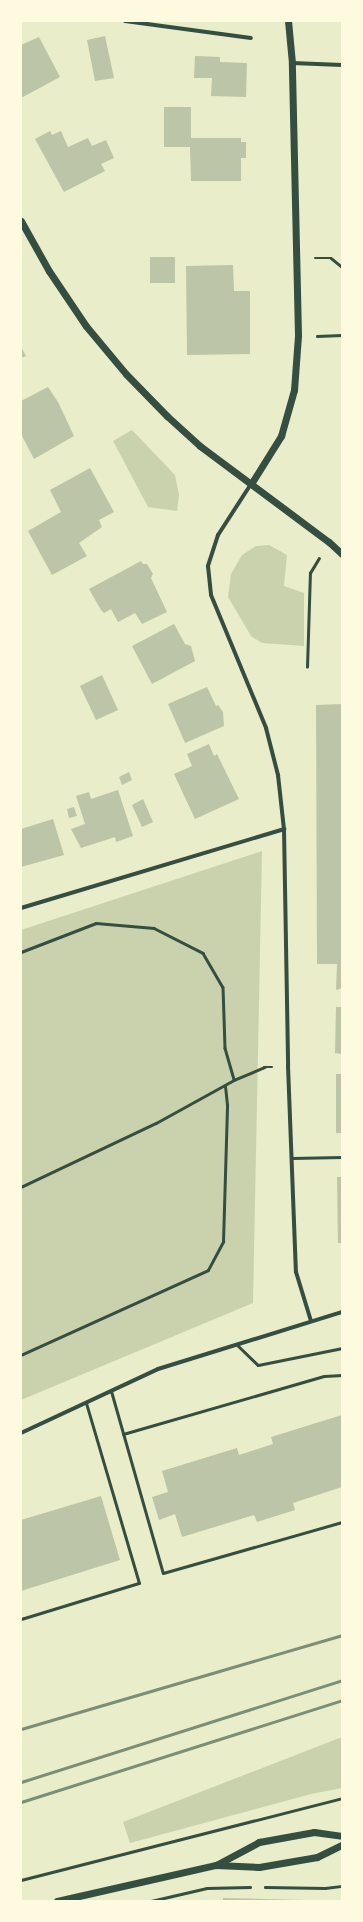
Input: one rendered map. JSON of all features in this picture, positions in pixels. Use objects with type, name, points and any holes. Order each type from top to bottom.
[{"type":"street","points":[[125,21],[251,38]]},
{"type":"street","points":[[288,21],[292,63],[298,258],[298,335],[294,390],[281,436],[218,535],[208,566],[211,595],[266,728],[278,775],[284,829],[288,1066],[296,1272],[311,1321]]},
{"type":"street","points":[[292,63],[342,65]]},
{"type":"street","points":[[21,221],[49,271],[86,326],[126,374],[195,441],[329,542],[342,554]]},
{"type":"street","points":[[21,908],[284,829]]},
{"type":"street","points":[[21,1433],[158,1369],[342,1312]]},
{"type":"street","points":[[57,1901],[216,1865],[259,1842],[314,1832],[342,1836]]},
{"type":"street","points":[[216,1865],[259,1867],[317,1857],[342,1845]]},
{"type":"lane","points":[[292,1158],[342,1157]]},
{"type":"lane","points":[[236,1344],[258,1365],[342,1348]]},
{"type":"lane","points":[[123,1434],[324,1376],[342,1375]]},
{"type":"lane","points":[[111,1391],[163,1573],[342,1522]]},
{"type":"lane","points":[[21,1618],[139,1583],[86,1402]]},
{"type":"path","points":[[298,258],[330,258],[342,267]]},
{"type":"path","points":[[320,336],[342,335]]},
{"type":"path","points":[[307,667],[310,573],[329,542]]},
{"type":"path","points":[[21,952],[96,923],[154,928],[203,953],[223,987],[224,1048],[234,1080]]},
{"type":"path","points":[[21,1187],[156,1123],[234,1080],[264,1067],[288,1066]]},
{"type":"path","points":[[21,1355],[208,1270],[223,1242],[227,1105],[225,1086]]},
{"type":"path","points":[[21,1880],[342,1798]]},
{"type":"path","points":[[260,1887],[325,1888],[342,1886]]},
{"type":"path","points":[[151,1901],[207,1888],[252,1887]]},
{"type":"green space","points":[[132,430],[175,475],[179,495],[177,511],[148,507],[113,441]]},
{"type":"green space","points":[[269,545],[287,555],[284,586],[304,593],[304,646],[262,643],[251,636],[228,597],[231,574],[242,555],[256,546]]},
{"type":"green space","points":[[262,851],[253,1303],[21,1400],[21,930]]},
{"type":"green space","points":[[342,1737],[342,1788],[311,1794],[130,1843],[123,1822]]},
{"type":"building","points":[[105,36],[114,78],[95,81],[87,40]]},
{"type":"building","points":[[39,37],[60,77],[21,98],[21,45]]},
{"type":"building","points":[[195,56],[220,57],[220,62],[247,63],[246,97],[211,96],[212,78],[194,78]]},
{"type":"building","points":[[164,107],[191,107],[191,138],[241,138],[241,142],[246,142],[246,158],[241,158],[241,181],[191,181],[190,147],[164,147]]},
{"type":"building","points":[[50,131],[52,135],[61,131],[68,147],[88,138],[92,146],[106,140],[114,158],[101,164],[105,171],[64,192],[35,139]]},
{"type":"building","points":[[150,257],[175,257],[175,283],[150,283]]},
{"type":"building","points":[[233,265],[234,291],[250,291],[250,354],[187,355],[186,266]]},
{"type":"building","points":[[21,347],[26,356],[21,358]]},
{"type":"building","points":[[48,387],[58,402],[74,436],[34,459],[21,434],[21,401]]},
{"type":"building","points":[[90,468],[114,512],[99,520],[102,527],[79,543],[87,556],[52,575],[28,531],[61,512],[50,490]]},
{"type":"building","points":[[141,561],[143,564],[147,564],[153,574],[151,578],[167,612],[142,624],[135,613],[118,622],[111,609],[104,613],[101,610],[89,589]]},
{"type":"building","points":[[174,624],[185,644],[191,646],[195,661],[152,684],[132,646]]},
{"type":"building","points":[[102,675],[118,710],[96,720],[80,686]]},
{"type":"building","points":[[207,687],[216,706],[218,705],[223,712],[224,726],[185,743],[168,704]]},
{"type":"building","points":[[342,704],[342,988],[336,990],[337,964],[317,964],[316,705]]},
{"type":"building","points":[[209,744],[214,756],[217,754],[239,799],[195,819],[174,774],[192,766],[187,754]]},
{"type":"building","points":[[129,772],[132,780],[122,785],[119,777]]},
{"type":"building","points":[[118,790],[133,836],[116,842],[115,837],[81,848],[71,829],[85,824],[76,796],[89,792],[91,799]]},
{"type":"building","points":[[143,799],[153,822],[142,827],[132,805]]},
{"type":"building","points":[[74,807],[77,816],[69,818],[67,809]]},
{"type":"building","points":[[53,819],[64,855],[21,867],[21,829]]},
{"type":"building","points":[[336,1007],[342,1007],[342,1054],[335,1053]]},
{"type":"building","points":[[336,1074],[342,1074],[342,1133],[336,1133]]},
{"type":"building","points":[[337,1177],[342,1177],[342,1243],[338,1243]]},
{"type":"building","points":[[342,1415],[342,1487],[293,1503],[295,1510],[257,1522],[254,1515],[182,1537],[175,1514],[159,1520],[152,1497],[168,1492],[162,1471],[237,1448],[239,1455],[273,1444],[271,1437]]},
{"type":"building","points":[[101,1496],[120,1560],[21,1591],[21,1520]]},
{"type":"building","points":[[223,1898],[305,1900],[305,1901],[223,1901]]},
{"type":"railway","points":[[21,1729],[342,1635]]},
{"type":"railway","points":[[21,1782],[342,1680]]},
{"type":"railway","points":[[21,1802],[342,1700]]}]
